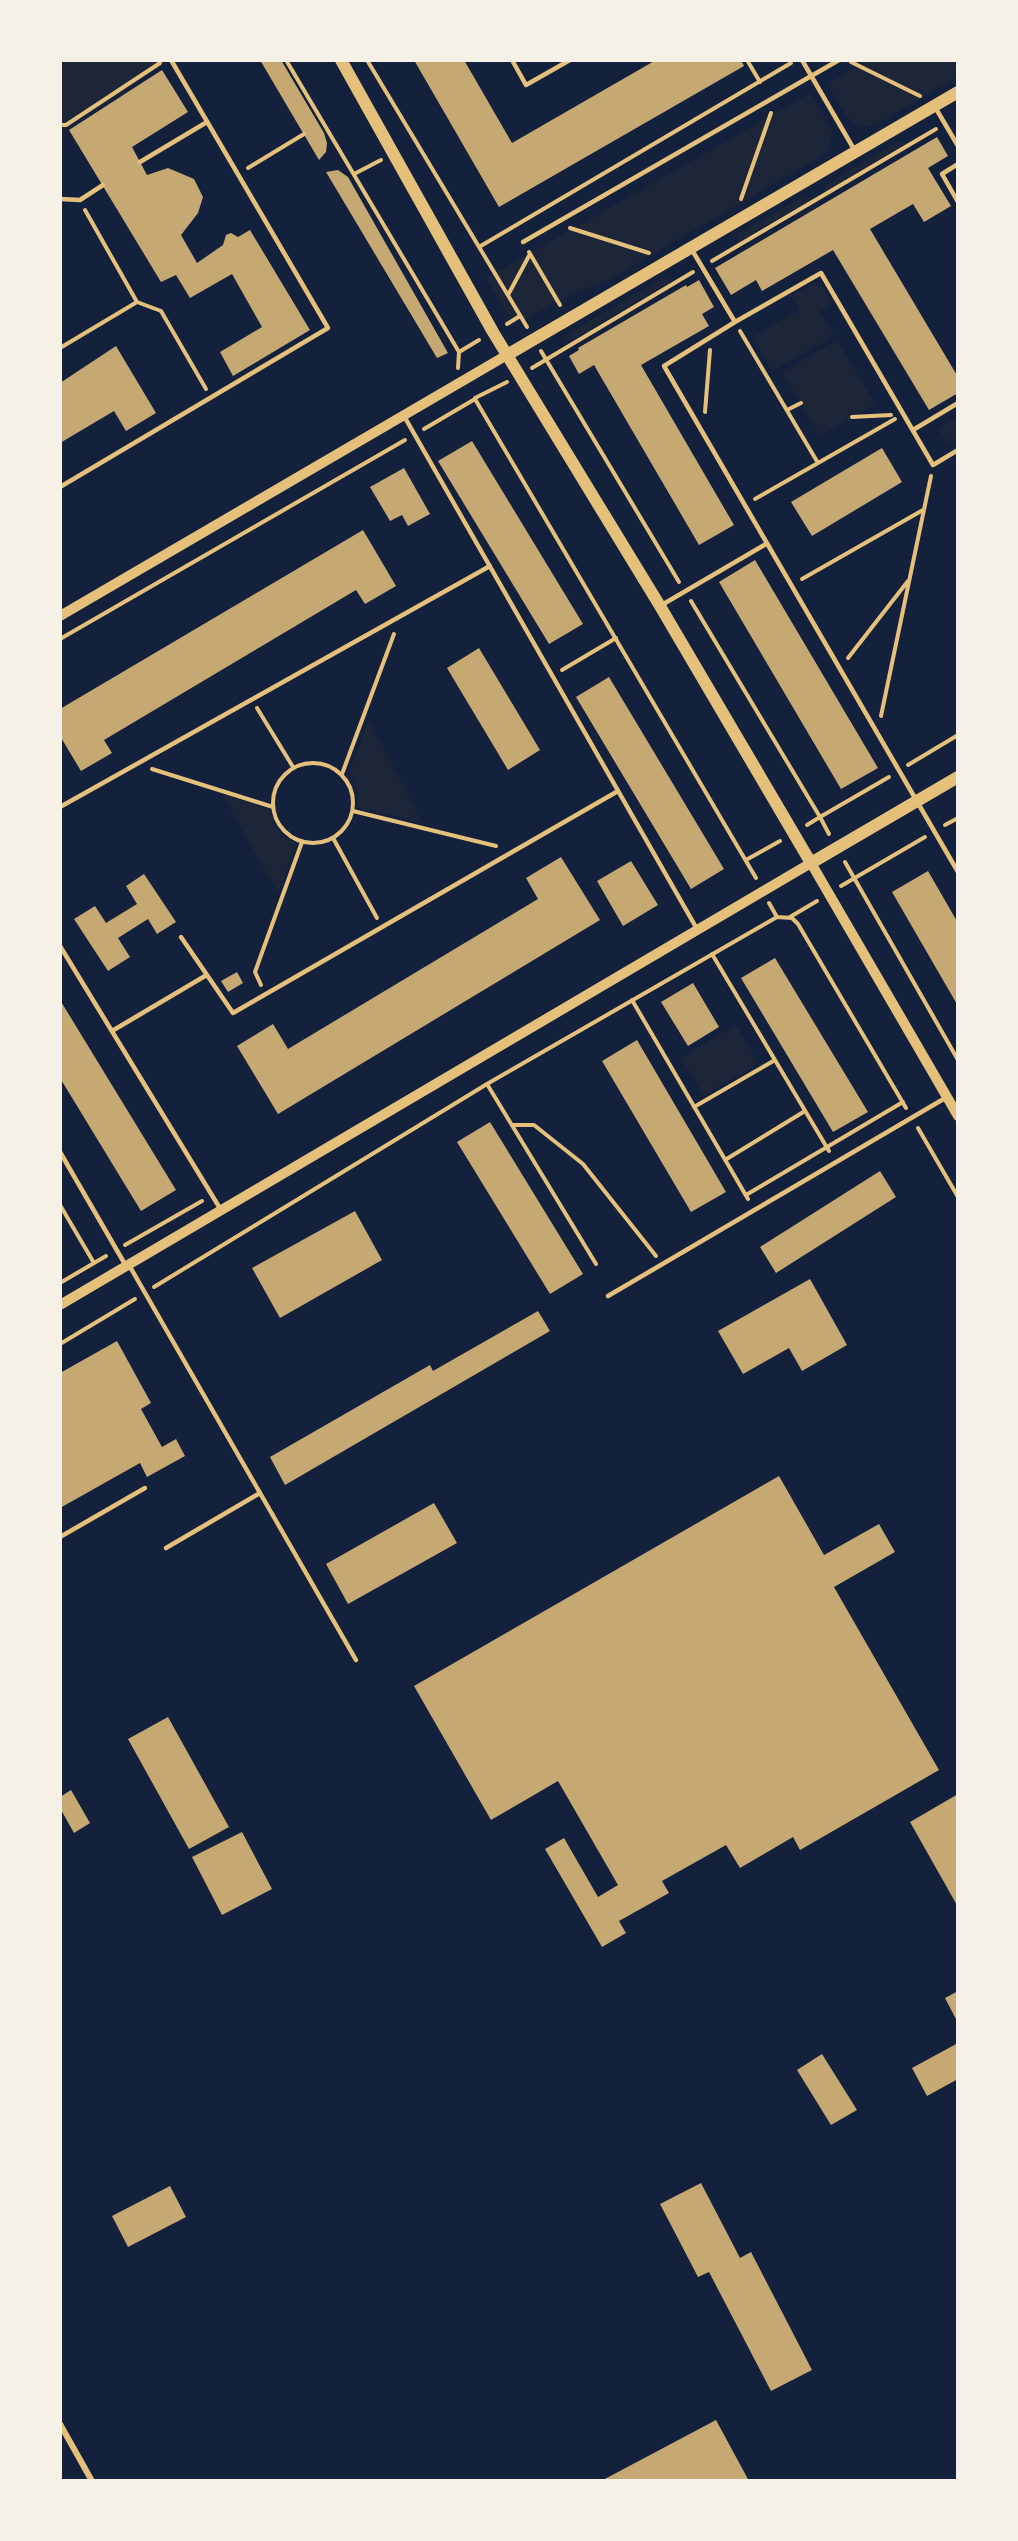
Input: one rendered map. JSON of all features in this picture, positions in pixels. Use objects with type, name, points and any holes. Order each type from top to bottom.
[{"type":"main road","points":[[341,60],[507,355],[660,606],[811,863],[958,777]]},
{"type":"main road","points":[[507,355],[958,92]]},
{"type":"street","points":[[60,616],[507,355]]},
{"type":"street","points":[[60,1305],[811,863],[958,1116]]},
{"type":"street","points":[[60,2424],[92,2481]]},
{"type":"lane","points":[[60,487],[328,328],[171,60]]},
{"type":"lane","points":[[512,60],[526,85],[570,60]]},
{"type":"lane","points":[[802,60],[855,152]]},
{"type":"lane","points":[[524,242],[839,60]]},
{"type":"lane","points":[[928,109],[958,146]]},
{"type":"lane","points":[[140,162],[207,122]]},
{"type":"lane","points":[[958,164],[942,174],[958,202]]},
{"type":"lane","points":[[60,199],[80,200],[103,185]]},
{"type":"lane","points":[[691,247],[735,322]]},
{"type":"lane","points":[[958,450],[933,465],[821,273],[664,366],[958,872]]},
{"type":"lane","points":[[913,430],[958,404]]},
{"type":"lane","points":[[404,416],[697,930]]},
{"type":"lane","points":[[660,606],[766,544]]},
{"type":"lane","points":[[60,807],[490,566]]},
{"type":"lane","points":[[181,937],[233,1013],[618,791]]},
{"type":"lane","points":[[60,947],[222,1210]]},
{"type":"lane","points":[[112,1030],[206,976]]},
{"type":"lane","points":[[608,1296],[947,1097]]},
{"type":"lane","points":[[60,1152],[145,1293],[356,1660]]},
{"type":"lane","points":[[60,1537],[145,1488]]},
{"type":"lane","points":[[166,1548],[260,1493]]},
{"type":"path","points":[[60,125],[66,125],[166,60]]},
{"type":"path","points":[[286,60],[321,124],[459,352]]},
{"type":"path","points":[[367,60],[547,360]]},
{"type":"path","points":[[747,60],[760,82]]},
{"type":"path","points":[[479,247],[796,60]]},
{"type":"path","points":[[847,60],[922,98],[928,109],[927,134]]},
{"type":"path","points":[[733,222],[777,96],[783,68]]},
{"type":"path","points":[[238,175],[304,134]]},
{"type":"path","points":[[80,200],[137,302],[161,311],[211,397]]},
{"type":"path","points":[[526,220],[555,224],[670,260]]},
{"type":"path","points":[[514,227],[568,319]]},
{"type":"path","points":[[508,295],[531,254]]},
{"type":"path","points":[[60,348],[137,302]]},
{"type":"path","points":[[735,322],[818,463]]},
{"type":"path","points":[[703,433],[711,337]]},
{"type":"path","points":[[60,639],[475,399],[746,860],[777,917]]},
{"type":"path","points":[[787,410],[801,403]]},
{"type":"path","points":[[852,417],[904,414]]},
{"type":"path","points":[[744,505],[904,414]]},
{"type":"path","points":[[878,731],[933,465]]},
{"type":"path","points":[[791,585],[924,510]]},
{"type":"path","points":[[840,668],[910,579]]},
{"type":"path","points":[[342,774],[400,617]]},
{"type":"path","points":[[552,676],[616,638]]},
{"type":"path","points":[[252,700],[293,767]]},
{"type":"path","points":[[310,762],[327,764],[342,774],[350,785],[354,798],[353,811],[346,827],[333,838],[312,843],[302,842],[287,834],[277,822],[273,807],[273,795],[277,784],[293,767],[310,762]]},
{"type":"path","points":[[137,764],[273,807]]},
{"type":"path","points":[[353,811],[514,850]]},
{"type":"path","points":[[746,860],[820,818],[958,1060]]},
{"type":"path","points":[[60,1344],[487,1084],[777,917],[789,917],[958,818]]},
{"type":"path","points":[[333,838],[382,927]]},
{"type":"path","points":[[266,993],[255,972],[302,842]]},
{"type":"path","points":[[789,917],[798,924],[958,1197]]},
{"type":"path","points":[[712,954],[836,1162]]},
{"type":"path","points":[[632,1000],[755,1210]]},
{"type":"path","points":[[694,1107],[775,1060]]},
{"type":"path","points":[[487,1084],[596,1264]]},
{"type":"path","points":[[746,1195],[903,1102]]},
{"type":"path","points":[[726,1160],[805,1111]]},
{"type":"path","points":[[512,1125],[534,1125],[582,1164],[662,1263]]},
{"type":"path","points":[[60,1205],[94,1263]]},
{"type":"shaded area","points":[[60,60],[165,60],[160,67],[60,134]]},
{"type":"shaded area","points":[[868,60],[958,60],[958,77],[875,125],[862,127],[851,121],[845,114],[827,84]]},
{"type":"shaded area","points":[[811,93],[832,131],[829,149],[820,157],[607,281],[563,298],[529,318],[518,319],[506,312],[486,278]]},
{"type":"shaded area","points":[[899,141],[906,143],[826,191],[826,184]]},
{"type":"shaded area","points":[[804,196],[812,199],[738,242],[738,234]]},
{"type":"shaded area","points":[[665,277],[674,280],[566,343],[564,340],[567,334]]},
{"type":"shaded area","points":[[812,284],[824,287],[833,304],[820,311],[834,336],[772,371],[752,337],[799,310],[791,296]]},
{"type":"shaded area","points":[[837,340],[875,404],[820,436],[782,372]]},
{"type":"shaded area","points":[[958,417],[958,438],[948,444],[938,428]]},
{"type":"shaded area","points":[[369,720],[421,822],[359,808],[355,780],[349,772]]},
{"type":"shaded area","points":[[222,794],[269,809],[275,827],[284,837],[297,843],[278,893]]},
{"type":"shaded area","points":[[736,1025],[758,1063],[704,1096],[681,1058]]},
{"type":"building","points":[[260,60],[281,60],[324,133],[327,143],[326,152],[319,160]]},
{"type":"building","points":[[414,60],[464,60],[512,143],[656,60],[741,60],[744,66],[499,207]]},
{"type":"building","points":[[162,70],[188,112],[132,147],[147,175],[168,168],[194,179],[203,197],[198,213],[181,235],[197,263],[223,245],[226,235],[231,233],[238,237],[250,230],[310,330],[233,376],[220,352],[262,327],[232,274],[190,298],[176,275],[161,282],[69,130]]},
{"type":"building","points":[[937,137],[948,156],[928,168],[951,206],[924,222],[913,204],[870,229],[958,377],[958,393],[929,410],[833,250],[762,291],[756,280],[731,295],[715,268]]},
{"type":"building","points":[[338,170],[348,177],[448,353],[437,358],[326,172]]},
{"type":"building","points":[[699,280],[714,307],[702,314],[709,326],[641,365],[734,525],[699,545],[594,365],[579,374],[569,356],[579,350],[578,348],[686,285],[687,287]]},
{"type":"building","points":[[116,346],[156,413],[126,431],[114,411],[60,443],[60,383]]},
{"type":"building","points":[[472,441],[583,624],[549,644],[438,461]]},
{"type":"building","points":[[882,448],[902,482],[812,536],[791,502]]},
{"type":"building","points":[[404,468],[430,514],[408,526],[402,515],[390,521],[370,487]]},
{"type":"building","points":[[363,530],[396,586],[365,604],[356,590],[104,740],[112,753],[81,771],[60,736],[60,709]]},
{"type":"building","points":[[755,560],[878,768],[841,789],[719,582]]},
{"type":"building","points":[[479,648],[540,750],[508,770],[447,668]]},
{"type":"building","points":[[609,677],[724,869],[691,889],[576,697]]},
{"type":"building","points":[[561,857],[600,920],[278,1114],[237,1046],[273,1024],[288,1049],[538,899],[526,878]]},
{"type":"building","points":[[631,861],[658,905],[623,926],[597,881]]},
{"type":"building","points":[[928,871],[958,923],[958,1006],[892,892]]},
{"type":"building","points":[[144,874],[176,922],[157,934],[148,919],[118,938],[130,957],[108,971],[74,919],[95,906],[106,923],[137,904],[126,886]]},
{"type":"building","points":[[775,958],[868,1112],[833,1132],[741,978]]},
{"type":"building","points":[[237,972],[243,983],[228,992],[221,981]]},
{"type":"building","points":[[693,983],[719,1027],[688,1046],[661,1002]]},
{"type":"building","points":[[60,1000],[176,1190],[141,1211],[60,1078]]},
{"type":"building","points":[[637,1040],[726,1192],[691,1212],[602,1061]]},
{"type":"building","points":[[490,1122],[583,1274],[550,1294],[457,1142]]},
{"type":"building","points":[[880,1171],[896,1197],[776,1273],[760,1247]]},
{"type":"building","points":[[355,1211],[382,1260],[280,1318],[252,1268]]},
{"type":"building","points":[[810,1279],[847,1345],[802,1371],[789,1348],[743,1374],[718,1331]]},
{"type":"building","points":[[538,1311],[550,1331],[285,1485],[270,1457],[430,1365],[433,1371]]},
{"type":"building","points":[[117,1341],[151,1403],[141,1409],[162,1447],[176,1439],[185,1456],[147,1477],[140,1463],[60,1508],[60,1373]]},
{"type":"building","points":[[779,1476],[824,1555],[879,1524],[895,1552],[834,1587],[939,1770],[800,1850],[793,1837],[740,1868],[726,1845],[662,1881],[669,1893],[619,1921],[626,1933],[602,1947],[545,1849],[564,1838],[598,1897],[618,1885],[558,1781],[491,1820],[414,1686]]},
{"type":"building","points":[[434,1503],[457,1543],[348,1604],[326,1564]]},
{"type":"building","points":[[168,1717],[229,1827],[189,1849],[128,1739]]},
{"type":"building","points":[[71,1790],[90,1823],[74,1833],[60,1808],[60,1797]]},
{"type":"building","points":[[958,1794],[958,1907],[910,1822]]},
{"type":"building","points":[[242,1832],[272,1889],[222,1915],[192,1857]]},
{"type":"building","points":[[958,1991],[958,2023],[945,1998]]},
{"type":"building","points":[[958,2043],[958,2079],[927,2096],[912,2068]]},
{"type":"building","points":[[822,2054],[857,2110],[831,2125],[797,2070]]},
{"type":"building","points":[[701,2183],[740,2258],[751,2252],[812,2370],[771,2391],[709,2272],[698,2277],[660,2204]]},
{"type":"building","points":[[170,2186],[186,2217],[128,2247],[112,2216]]},
{"type":"building","points":[[716,2420],[749,2481],[601,2481]]}]
